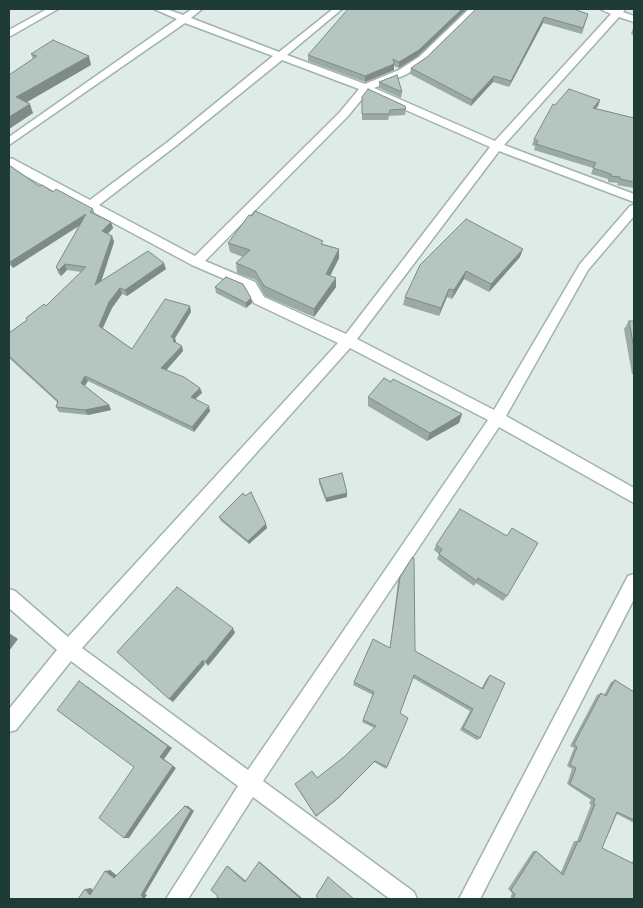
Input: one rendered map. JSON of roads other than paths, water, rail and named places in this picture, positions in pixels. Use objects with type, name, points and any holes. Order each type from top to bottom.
[{"type":"street","points":[[9,34],[53,9]]},
{"type":"street","points":[[158,9],[365,88],[497,146],[634,198]]},
{"type":"street","points":[[9,142],[198,9]]},
{"type":"street","points":[[91,205],[173,143],[338,9]]},
{"type":"street","points":[[196,262],[344,114],[365,88],[403,72],[422,59],[474,9]]},
{"type":"street","points":[[9,723],[69,649],[348,342],[497,146],[614,10],[634,19]]},
{"type":"street","points":[[9,162],[196,262],[250,285],[259,300],[348,342],[497,418],[634,496]]},
{"type":"street","points":[[176,899],[250,784],[497,418],[584,267],[634,208]]},
{"type":"street","points":[[468,899],[634,582]]},
{"type":"street","points":[[9,597],[69,649],[407,899]]}]
